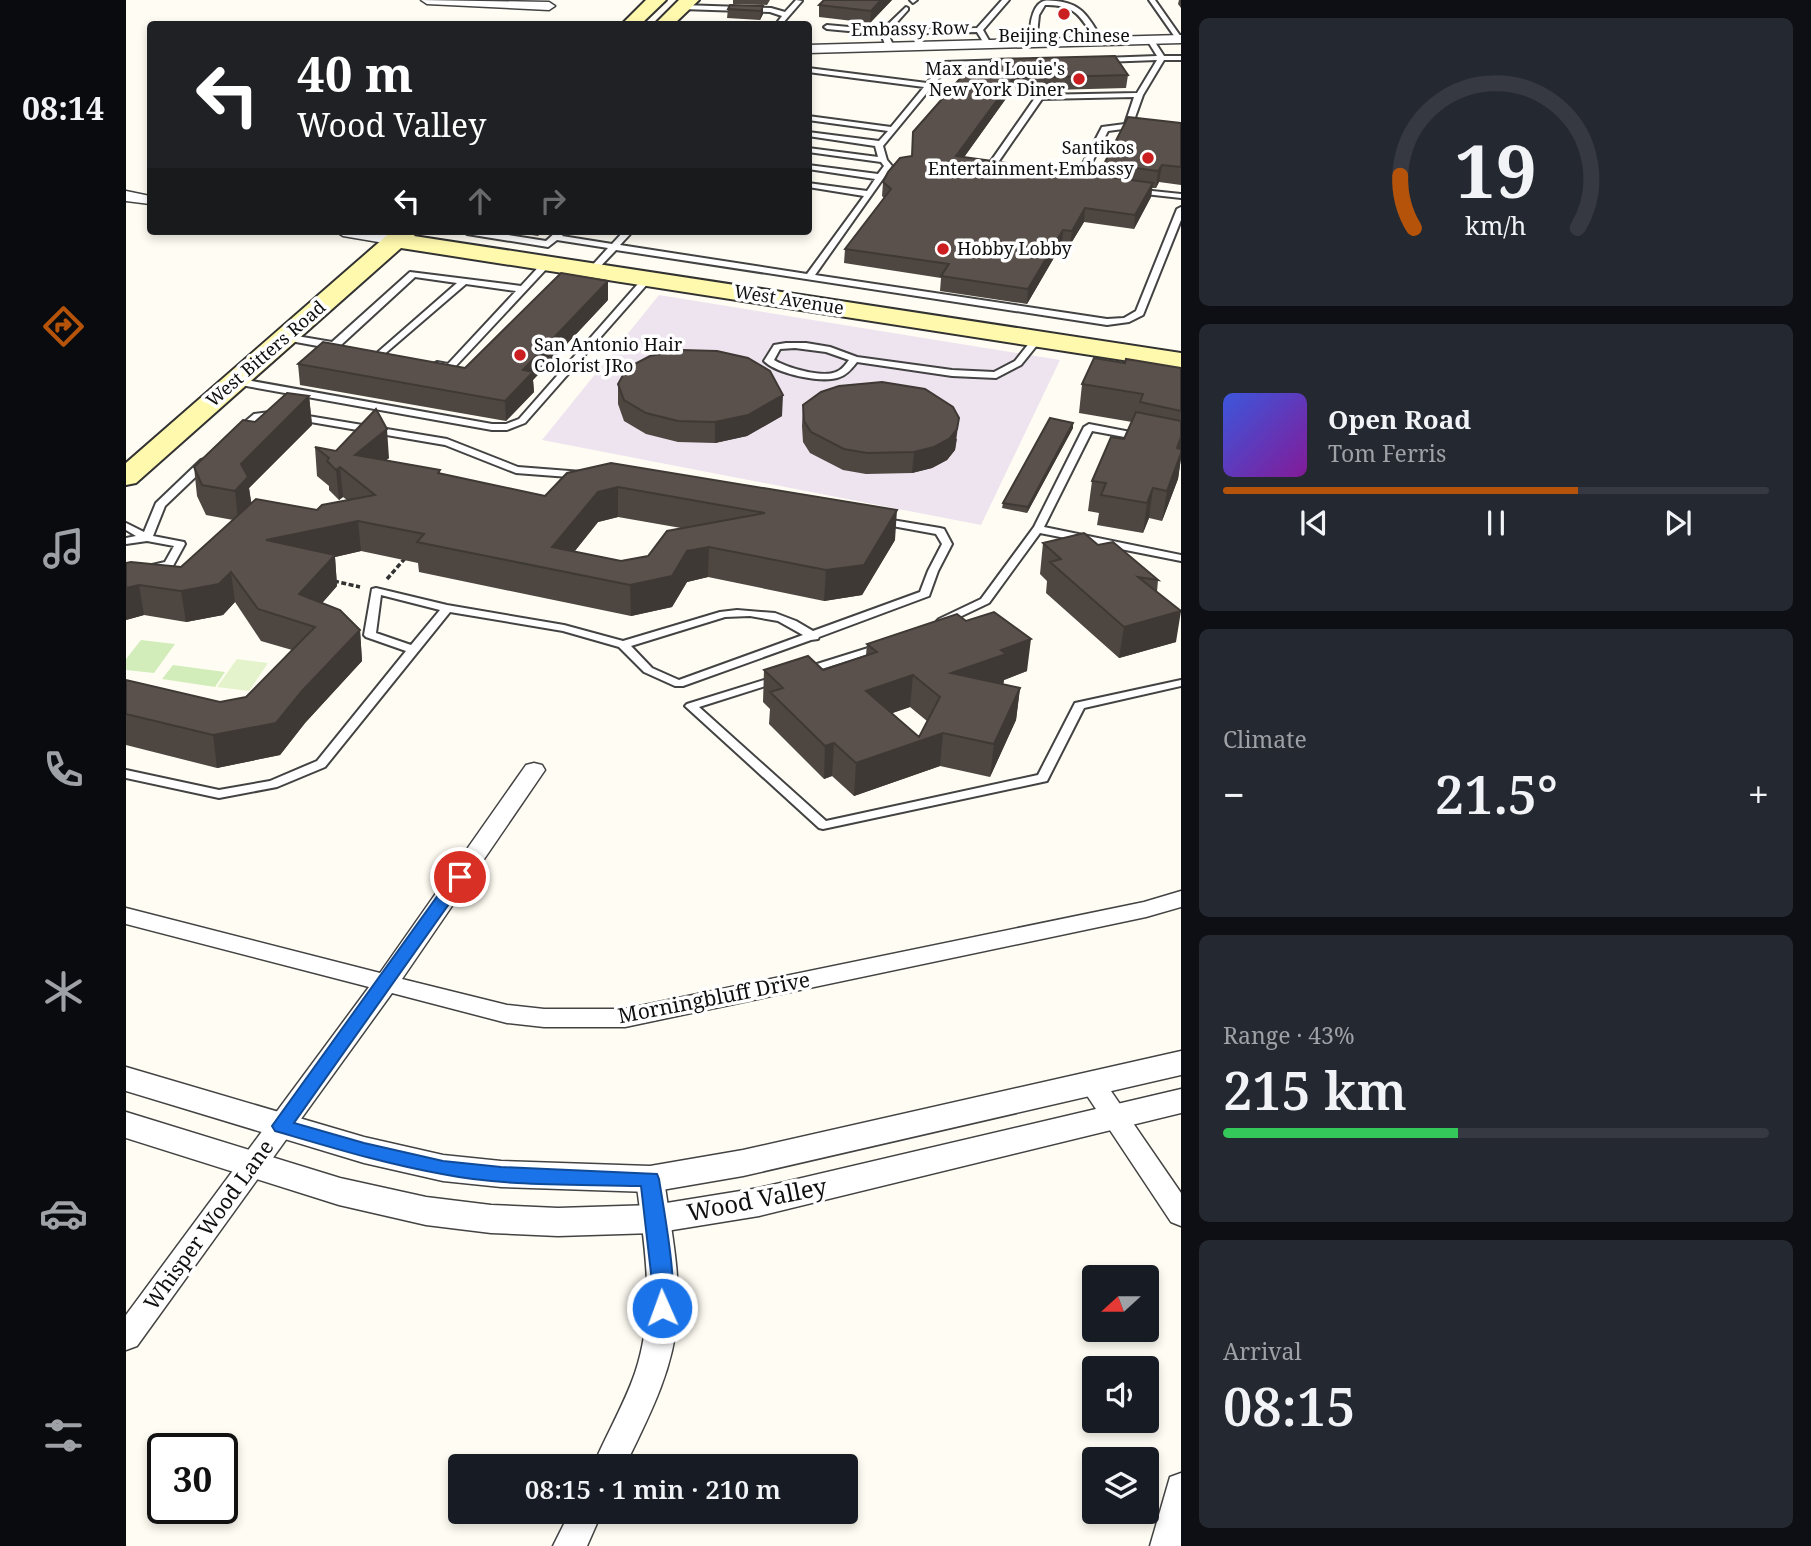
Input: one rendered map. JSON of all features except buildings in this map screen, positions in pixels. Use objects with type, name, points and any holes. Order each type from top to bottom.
[{"type":"main road","points":[[634,21],[657,0]]},
{"type":"main road","points":[[667,21],[686,4]]},
{"type":"main road","name":"West Avenue","points":[[401,235],[551,243],[592,270],[1181,361]]},
{"type":"main road","name":"West Bitters Road","points":[[126,477],[401,235]]},
{"type":"street","points":[[427,0],[549,6]]},
{"type":"street","name":"Embassy Row","points":[[812,49],[1180,39]]},
{"type":"street","points":[[126,196],[147,200]]},
{"type":"street","name":"Whisper Wood Lane","points":[[126,1338],[385,984],[534,770]]},
{"type":"street","name":"Morningbluff Drive","points":[[126,916],[507,1014],[544,1018],[625,1018],[1146,909],[1181,899]]},
{"type":"street","name":"Wood Valley","points":[[126,1079],[364,1150],[443,1168],[501,1174],[650,1179],[743,1163],[1181,1063]]},
{"type":"street","points":[[1091,1083],[1181,1215]]},
{"type":"street","name":"Wood Valley","points":[[126,1125],[339,1191],[439,1213],[558,1222],[654,1219],[759,1202],[1181,1101]]},
{"type":"street","points":[[614,1454],[646,1384],[659,1341],[661,1273],[650,1179]]},
{"type":"street","points":[[1167,1546],[1181,1486]]},
{"type":"street","points":[[570,1546],[580,1524]]},
{"type":"lane","points":[[781,21],[799,0]]},
{"type":"lane","points":[[827,27],[884,32],[979,30],[1006,0]]},
{"type":"lane","points":[[1152,0],[1180,39]]},
{"type":"lane","points":[[1032,43],[1036,15],[1043,3],[1062,2],[1081,8],[1100,41]]},
{"type":"lane","points":[[686,4],[771,10],[786,15]]},
{"type":"lane","points":[[884,32],[906,9]]},
{"type":"lane","points":[[979,30],[987,44]]},
{"type":"lane","points":[[884,32],[890,47]]},
{"type":"lane","points":[[1151,40],[1162,58]]},
{"type":"lane","points":[[1129,124],[1139,95],[1162,58]]},
{"type":"lane","points":[[1090,60],[1181,58]]},
{"type":"lane","points":[[808,277],[888,166],[883,160],[881,144],[947,64],[1018,62]]},
{"type":"lane","points":[[812,71],[930,86]]},
{"type":"lane","points":[[1023,169],[1000,166],[995,160],[1040,97],[1139,95]]},
{"type":"lane","points":[[812,119],[891,130]]},
{"type":"lane","points":[[1057,175],[1082,181],[1105,129],[1129,124],[1143,125]]},
{"type":"lane","points":[[812,135],[881,144]]},
{"type":"lane","points":[[812,150],[883,160]]},
{"type":"lane","points":[[812,168],[880,177]]},
{"type":"lane","points":[[812,186],[869,194]]},
{"type":"lane","points":[[1120,188],[1181,197]]},
{"type":"lane","points":[[495,235],[551,243],[614,247],[1107,322],[1126,320],[1140,313],[1181,209]]},
{"type":"lane","points":[[592,270],[625,235]]},
{"type":"lane","points":[[427,363],[450,367],[524,289],[551,243]]},
{"type":"lane","points":[[334,346],[413,274],[524,289]]},
{"type":"lane","points":[[235,381],[492,427],[507,427],[522,421],[647,279]]},
{"type":"lane","points":[[381,354],[464,281]]},
{"type":"lane","points":[[285,337],[345,348]]},
{"type":"lane","points":[[855,359],[842,373],[832,376],[778,369],[769,361],[777,347],[786,344],[844,353],[855,359],[952,373],[996,375],[1018,363],[1037,339]]},
{"type":"lane","points":[[369,352],[392,356]]},
{"type":"lane","points":[[226,442],[257,416],[274,413],[447,442],[516,470],[592,476]]},
{"type":"lane","points":[[937,624],[985,601],[1038,528],[1089,427],[1155,440]]},
{"type":"lane","points":[[147,538],[160,505],[216,452]]},
{"type":"lane","points":[[413,650],[370,635],[376,591],[447,608],[564,628],[624,645],[648,670],[679,684],[925,594],[947,544],[940,531],[874,520]]},
{"type":"lane","points":[[126,526],[147,538]]},
{"type":"lane","points":[[1038,528],[1181,558]]},
{"type":"lane","points":[[126,541],[147,538],[180,544],[169,564],[126,574]]},
{"type":"lane","points":[[126,774],[219,794],[273,784],[321,764],[447,608]]},
{"type":"lane","points":[[624,645],[724,614],[741,612],[779,616],[814,636]]},
{"type":"lane","points":[[888,645],[691,706],[823,825],[1043,778],[1079,705],[1181,683]]},
{"type":"path","points":[[324,579],[376,591],[410,553]]},
{"type":"shaded area","points":[[659,295],[1060,360],[981,525],[542,440]]},
{"type":"green space","points":[[141,640],[175,644],[154,673],[126,670],[126,659]]},
{"type":"green space","points":[[237,659],[268,663],[249,691],[217,687]]},
{"type":"green space","points":[[173,665],[225,672],[215,687],[162,679]]},
{"type":"place","name":"Beijing Chinese","points":[[1064,14]]},
{"type":"place","name":"Max and Louie's New York Diner","points":[[1079,79]]},
{"type":"place","name":"Santikos Entertainment Embassy","points":[[1148,158]]},
{"type":"place","name":"Hobby Lobby","points":[[943,249]]},
{"type":"place","name":"San Antonio Hair Colorist JRo","points":[[520,355]]},
{"type":"route","points":[[460,877],[282,1126],[364,1150],[443,1168],[501,1174],[650,1179],[661,1273],[662,1308]]}]
